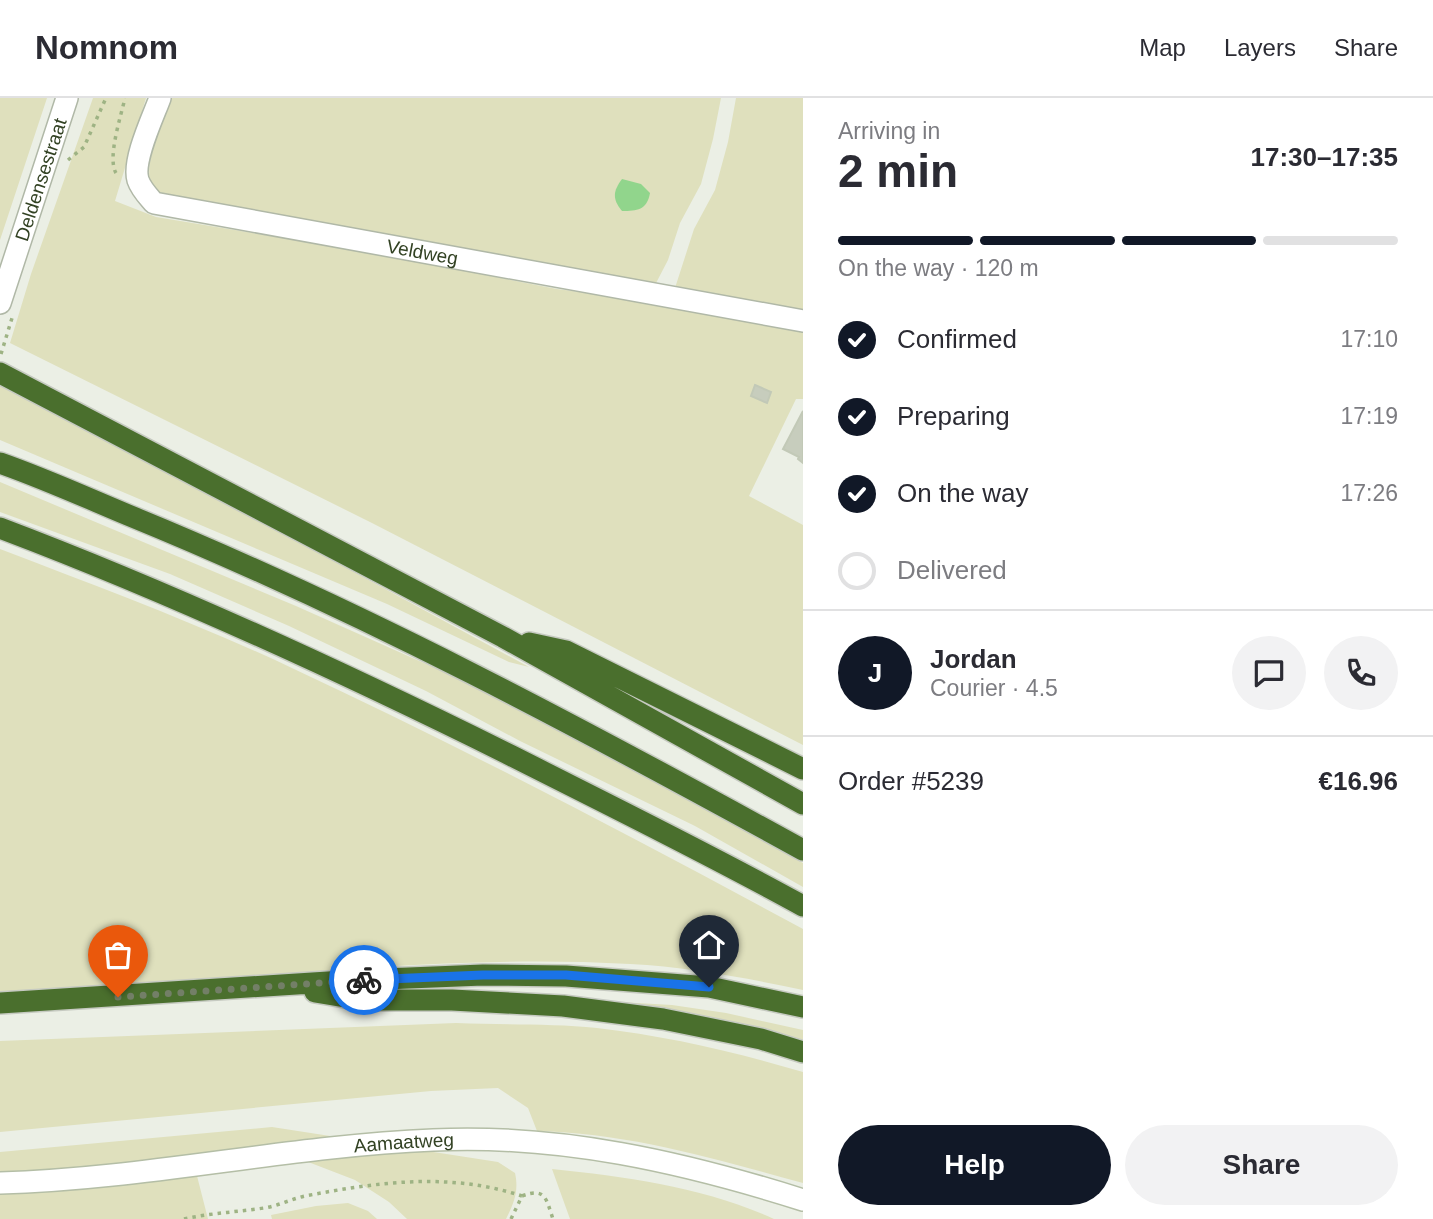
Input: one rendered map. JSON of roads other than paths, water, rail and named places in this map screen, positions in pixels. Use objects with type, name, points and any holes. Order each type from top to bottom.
[{"type":"highway","points":[[0,373],[503,637],[803,804]]},
{"type":"highway","points":[[0,463],[220,552],[402,638],[668,776],[803,850]]},
{"type":"highway","points":[[0,528],[221,619],[390,695],[661,830],[803,906]]},
{"type":"highway","points":[[503,637],[566,651],[803,769]]},
{"type":"highway","points":[[0,1003],[359,980],[566,975],[709,987],[803,1007]]},
{"type":"highway","points":[[278,987],[363,999],[452,1000],[576,1008],[663,1019],[803,1052]]},
{"type":"street","name":"Deldensestraat","points":[[6,303],[67,98]]},
{"type":"street","name":"Veldweg","points":[[160,98],[137,165],[137,178],[154,203],[803,321]]},
{"type":"street","name":"Aamaatweg","points":[[0,1183],[114,1176],[342,1147],[435,1139],[533,1142],[616,1151],[702,1170],[803,1200]]}]
